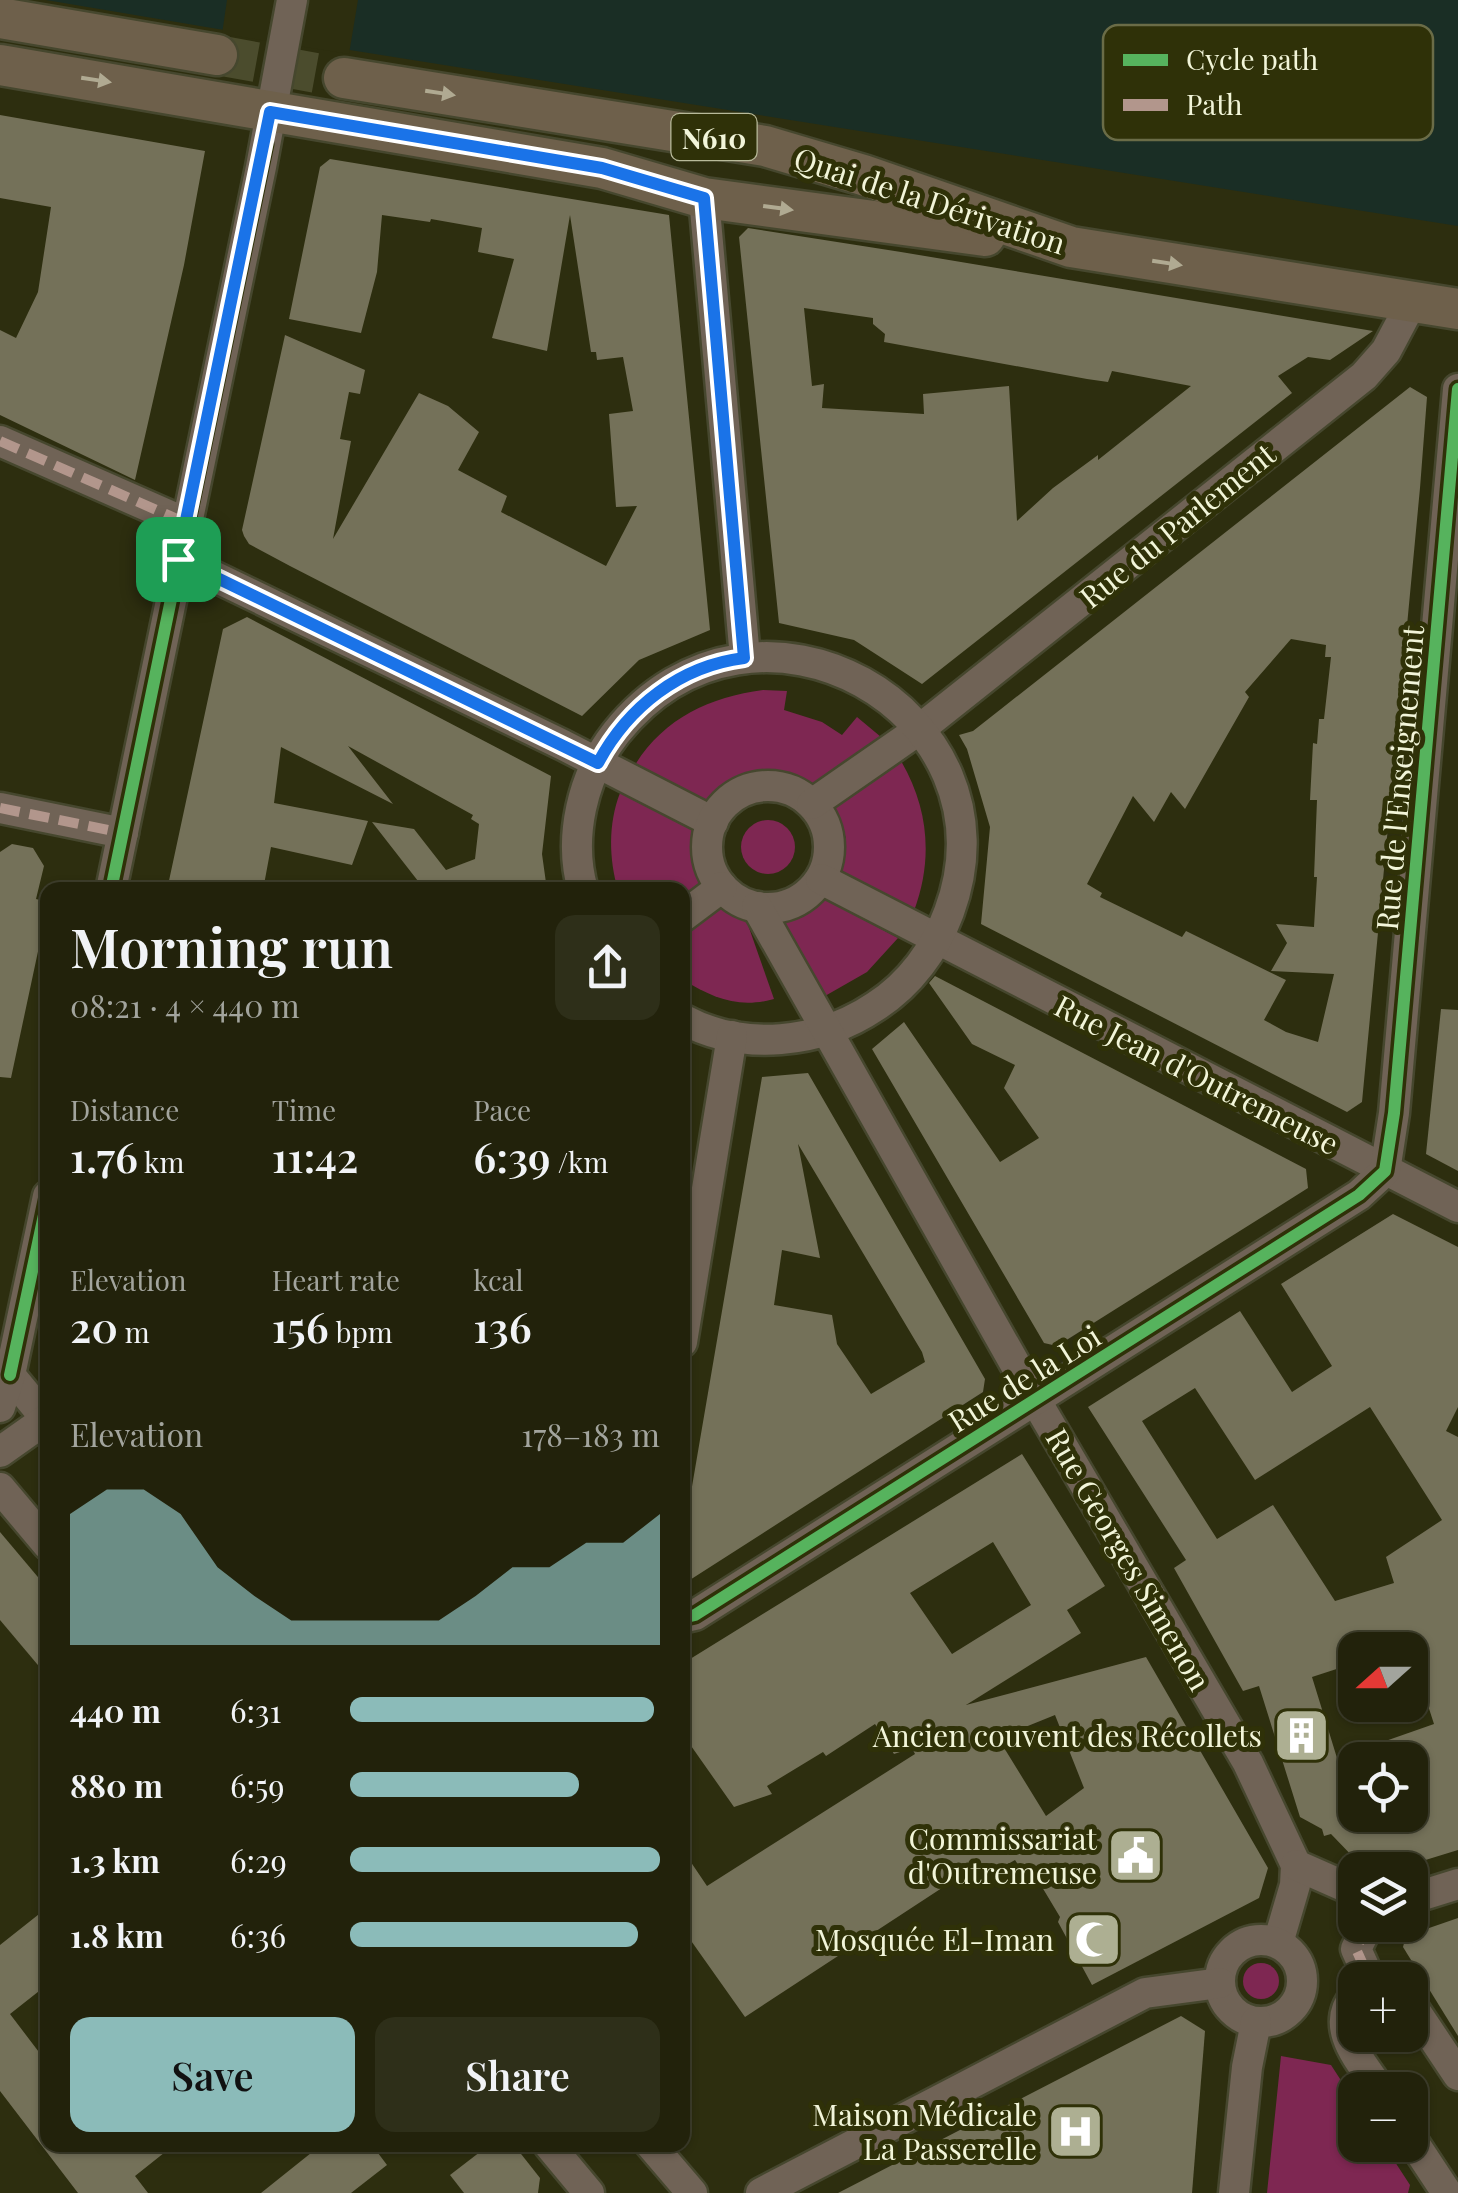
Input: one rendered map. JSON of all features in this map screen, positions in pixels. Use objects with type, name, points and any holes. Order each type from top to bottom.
[{"type":"main road","points":[[0,18],[217,55]]},
{"type":"main road","name":"N610","points":[[0,64],[268,128],[602,168],[704,198],[1071,247]]},
{"type":"main road","name":"Quai de la Dérivation","points":[[344,78],[765,146],[863,175],[1071,247],[1458,309]]},
{"type":"street","points":[[113,882],[292,0]]},
{"type":"street","points":[[704,198],[744,658]]},
{"type":"street","name":"Rue du Parlement","points":[[812,804],[920,730],[1364,376],[1386,351],[1412,302]]},
{"type":"street","name":"Rue de l'Enseignement","points":[[1386,1170],[1458,389]]},
{"type":"street","points":[[0,441],[186,523]]},
{"type":"street","points":[[178,559],[713,822]]},
{"type":"street","points":[[581,882],[577,869],[581,800],[610,741],[650,697],[703,668],[744,658],[792,658],[849,674],[899,707],[920,730],[948,782],[957,811],[960,841],[954,900],[936,941],[910,978],[863,1016],[827,1030],[777,1040],[732,1036],[690,1022]]},
{"type":"street","points":[[774,786],[795,792],[812,804],[824,820],[829,840],[828,860],[821,879],[808,895],[790,905],[768,909],[746,905],[722,887],[707,854],[713,822],[733,797],[752,788],[774,786]]},
{"type":"street","points":[[0,808],[123,833]]},
{"type":"street","name":"Rue Jean d'Outremeuse","points":[[821,879],[1458,1207]]},
{"type":"street","points":[[690,911],[722,887]]},
{"type":"street","name":"Rue Georges Simenon","points":[[756,907],[1036,1401],[1248,1764],[1296,1865]]},
{"type":"street","points":[[690,1293],[732,1036]]},
{"type":"street","name":"Rue de la Loi","points":[[690,1616],[1359,1195],[1386,1170]]},
{"type":"street","points":[[0,1407],[40,1234]]},
{"type":"street","points":[[10,1376],[40,1412]]},
{"type":"street","points":[[0,1452],[40,1425]]},
{"type":"street","points":[[0,1488],[40,1536]]},
{"type":"street","points":[[1278,1943],[1295,1886],[1296,1865],[1338,1884]]},
{"type":"street","points":[[1428,1893],[1458,1884]]},
{"type":"street","points":[[1245,1943],[1278,1943],[1299,1964],[1300,1994],[1283,2016],[1256,2022],[1235,2013],[1227,2004],[1220,1983],[1222,1968],[1231,1952],[1245,1943]]},
{"type":"street","points":[[761,2193],[1145,1992],[1220,1983]]},
{"type":"street","points":[[1300,1994],[1338,2002]]},
{"type":"street","points":[[1234,2193],[1247,2066],[1256,2022]]},
{"type":"street","points":[[1428,2029],[1458,2075]]},
{"type":"street","points":[[555,2152],[589,2193]]},
{"type":"street","points":[[657,2152],[692,2193]]},
{"type":"street","points":[[1427,2162],[1447,2193]]},
{"type":"shaded area","points":[[46,0],[1458,0],[1458,226]]},
{"type":"shaded area","points":[[763,690],[787,691],[784,710],[822,722],[842,735],[857,717],[881,737],[813,784],[784,771],[756,771],[730,782],[706,801],[635,765],[660,734],[690,712],[725,698]]},
{"type":"shaded area","points":[[901,761],[918,798],[925,835],[924,873],[914,911],[841,873],[846,838],[834,807]]},
{"type":"shaded area","points":[[620,793],[692,830],[691,856],[700,885],[690,893],[690,882],[616,882],[611,842]]},
{"type":"shaded area","points":[[768,820],[787,828],[795,847],[787,866],[768,874],[749,866],[741,847],[749,828]]},
{"type":"shaded area","points":[[825,899],[898,938],[867,972],[825,996],[783,923],[806,915]]},
{"type":"shaded area","points":[[720,908],[747,922],[774,999],[738,1002],[690,984],[690,931]]},
{"type":"shaded area","points":[[1261,1963],[1274,1968],[1279,1981],[1274,1994],[1261,1999],[1248,1994],[1243,1981],[1248,1968]]},
{"type":"shaded area","points":[[1281,2056],[1331,2065],[1338,2076],[1338,2162],[1395,2162],[1410,2185],[1408,2193],[1267,2193]]},
{"type":"pier","points":[[227,0],[358,0],[349,54],[222,34]]},
{"type":"building","points":[[0,115],[205,151],[184,265],[135,480],[0,415],[0,330],[16,338],[38,292],[51,207],[0,198]]},
{"type":"building","points":[[330,159],[669,215],[710,630],[639,660],[582,716],[290,566],[249,544],[244,536],[242,530],[285,335],[365,370],[360,394],[349,392],[340,439],[351,441],[333,539],[419,393],[448,406],[479,432],[458,470],[507,496],[501,512],[606,566],[637,506],[616,507],[609,414],[633,411],[623,357],[597,360],[596,352],[591,352],[570,215],[547,351],[492,338],[514,259],[478,252],[482,228],[431,219],[430,222],[382,215],[377,272],[361,333],[289,319],[320,167]]},
{"type":"building","points":[[748,228],[1373,331],[1330,360],[1308,357],[1278,376],[1292,393],[922,684],[854,640],[779,623],[739,237]],"holes":[[[804,308],[873,318],[873,324],[885,334],[884,342],[1087,379],[1108,382],[1112,371],[1191,386],[1098,460],[1098,455],[1053,488],[1017,521],[1009,386],[923,394],[924,414],[822,408],[824,384],[812,386]]]},
{"type":"building","points":[[1410,387],[1427,397],[1420,488],[1362,1102],[1347,1112],[981,924],[990,827],[967,749],[959,735],[973,731]],"holes":[[[1291,639],[1326,645],[1325,657],[1331,657],[1324,719],[1319,719],[1317,744],[1313,743],[1310,800],[1317,800],[1314,927],[1276,924],[1287,943],[1271,971],[1334,974],[1318,1042],[1264,1020],[1286,980],[1186,931],[1182,937],[1100,897],[1102,893],[1087,884],[1133,796],[1154,822],[1171,792],[1185,809],[1249,697],[1245,692]]]},
{"type":"building","points":[[247,617],[551,776],[542,854],[546,882],[419,882],[372,822],[414,829],[446,870],[475,859],[479,824],[471,819],[473,815],[348,746],[393,804],[281,747],[274,803],[368,821],[352,865],[271,847],[264,882],[169,882],[223,629]]},
{"type":"building","points":[[12,844],[33,848],[44,866],[36,899],[40,900],[40,942],[11,1078],[0,1077],[0,852]]},
{"type":"building","points":[[935,976],[1306,1169],[1308,1188],[1057,1346],[1044,1343],[872,1049],[904,1022],[1000,1162],[1039,1138],[1004,1088],[1015,1065],[972,1044],[929,983]]},
{"type":"building","points":[[1441,1009],[1458,1010],[1458,1171],[1426,1154]]},
{"type":"building","points":[[808,1073],[985,1379],[983,1392],[690,1580],[690,1498],[762,1077]],"holes":[[[798,1144],[925,1362],[871,1394],[837,1344],[832,1315],[774,1305],[782,1250],[820,1258]]]},
{"type":"building","points":[[1393,1214],[1458,1247],[1458,1407],[1446,1431],[1458,1437],[1458,1850],[1428,1859],[1428,1852],[1348,1852],[1331,1834],[1324,1836],[1322,1829],[1300,1817],[1259,1686],[1243,1691],[1174,1568],[1186,1560],[1088,1407],[1240,1311],[1292,1392],[1332,1366],[1281,1284]],"holes":[[[1195,1388],[1255,1480],[1370,1407],[1442,1520],[1386,1557],[1394,1583],[1335,1601],[1273,1505],[1217,1539],[1142,1421]],[[1338,1632],[1428,1632],[1428,1706],[1434,1724],[1383,1742],[1428,1742],[1428,1832],[1338,1832],[1338,1758],[1312,1677],[1338,1669]]]},
{"type":"building","points":[[1022,1454],[1105,1586],[1067,1610],[1081,1633],[966,1705],[1146,1657],[1268,1868],[1259,1898],[1092,1985],[1039,1882],[1028,1880],[1015,1860],[985,1877],[977,1865],[745,2017],[690,1939],[690,1861],[707,1886],[915,1754],[912,1748],[894,1754],[875,1724],[826,1756],[823,1752],[767,1786],[772,1794],[734,1807],[690,1744],[690,1659]],"holes":[[[993,1542],[1031,1605],[952,1654],[910,1593]],[[1055,1715],[1084,1788],[1046,1816],[998,1738]]]},
{"type":"building","points":[[0,1532],[40,1580],[40,1668],[0,1620]]},
{"type":"building","points":[[40,1913],[40,1990],[10,2014],[40,2053],[40,2143],[0,2091],[0,1945]]},
{"type":"building","points":[[1458,1918],[1458,2036],[1428,1987],[1428,1962],[1412,1962],[1403,1947],[1404,1942],[1428,1942],[1428,1928]]},
{"type":"building","points":[[1181,2016],[1205,2031],[1192,2193],[838,2193]]},
{"type":"building","points":[[47,2152],[165,2152],[135,2176],[148,2193],[78,2193]]},
{"type":"building","points":[[312,2152],[377,2152],[387,2165],[351,2193],[261,2193]]},
{"type":"building","points":[[480,2152],[520,2152],[540,2178],[538,2193],[464,2193],[450,2175]]},
{"type":"tunnel","points":[[217,55],[344,78]]},
{"type":"marked path","points":[[0,441],[186,523]]},
{"type":"marked path","points":[[0,808],[123,833]]},
{"type":"marked path","points":[[1360,1942],[1356,1949],[1362,1962]]},
{"type":"cycle path","points":[[113,882],[265,144]]},
{"type":"cycle path","points":[[690,1616],[1359,1195],[1385,1171],[1394,1113],[1458,389]]},
{"type":"cycle path","points":[[10,1375],[40,1234]]},
{"type":"place","name":"Ancien couvent des Récollets","points":[[1301,1735]]},
{"type":"place","name":"Commissariat d'Outremeuse","points":[[1136,1855]]},
{"type":"place","name":"Mosquée El-Iman","points":[[1093,1939]]},
{"type":"place","name":"Maison Médicale La Passerelle","points":[[1076,2131]]},
{"type":"route","points":[[270,112],[602,168],[704,198],[744,658],[703,668],[650,697],[628,718],[598,763],[178,559],[270,112]]}]
